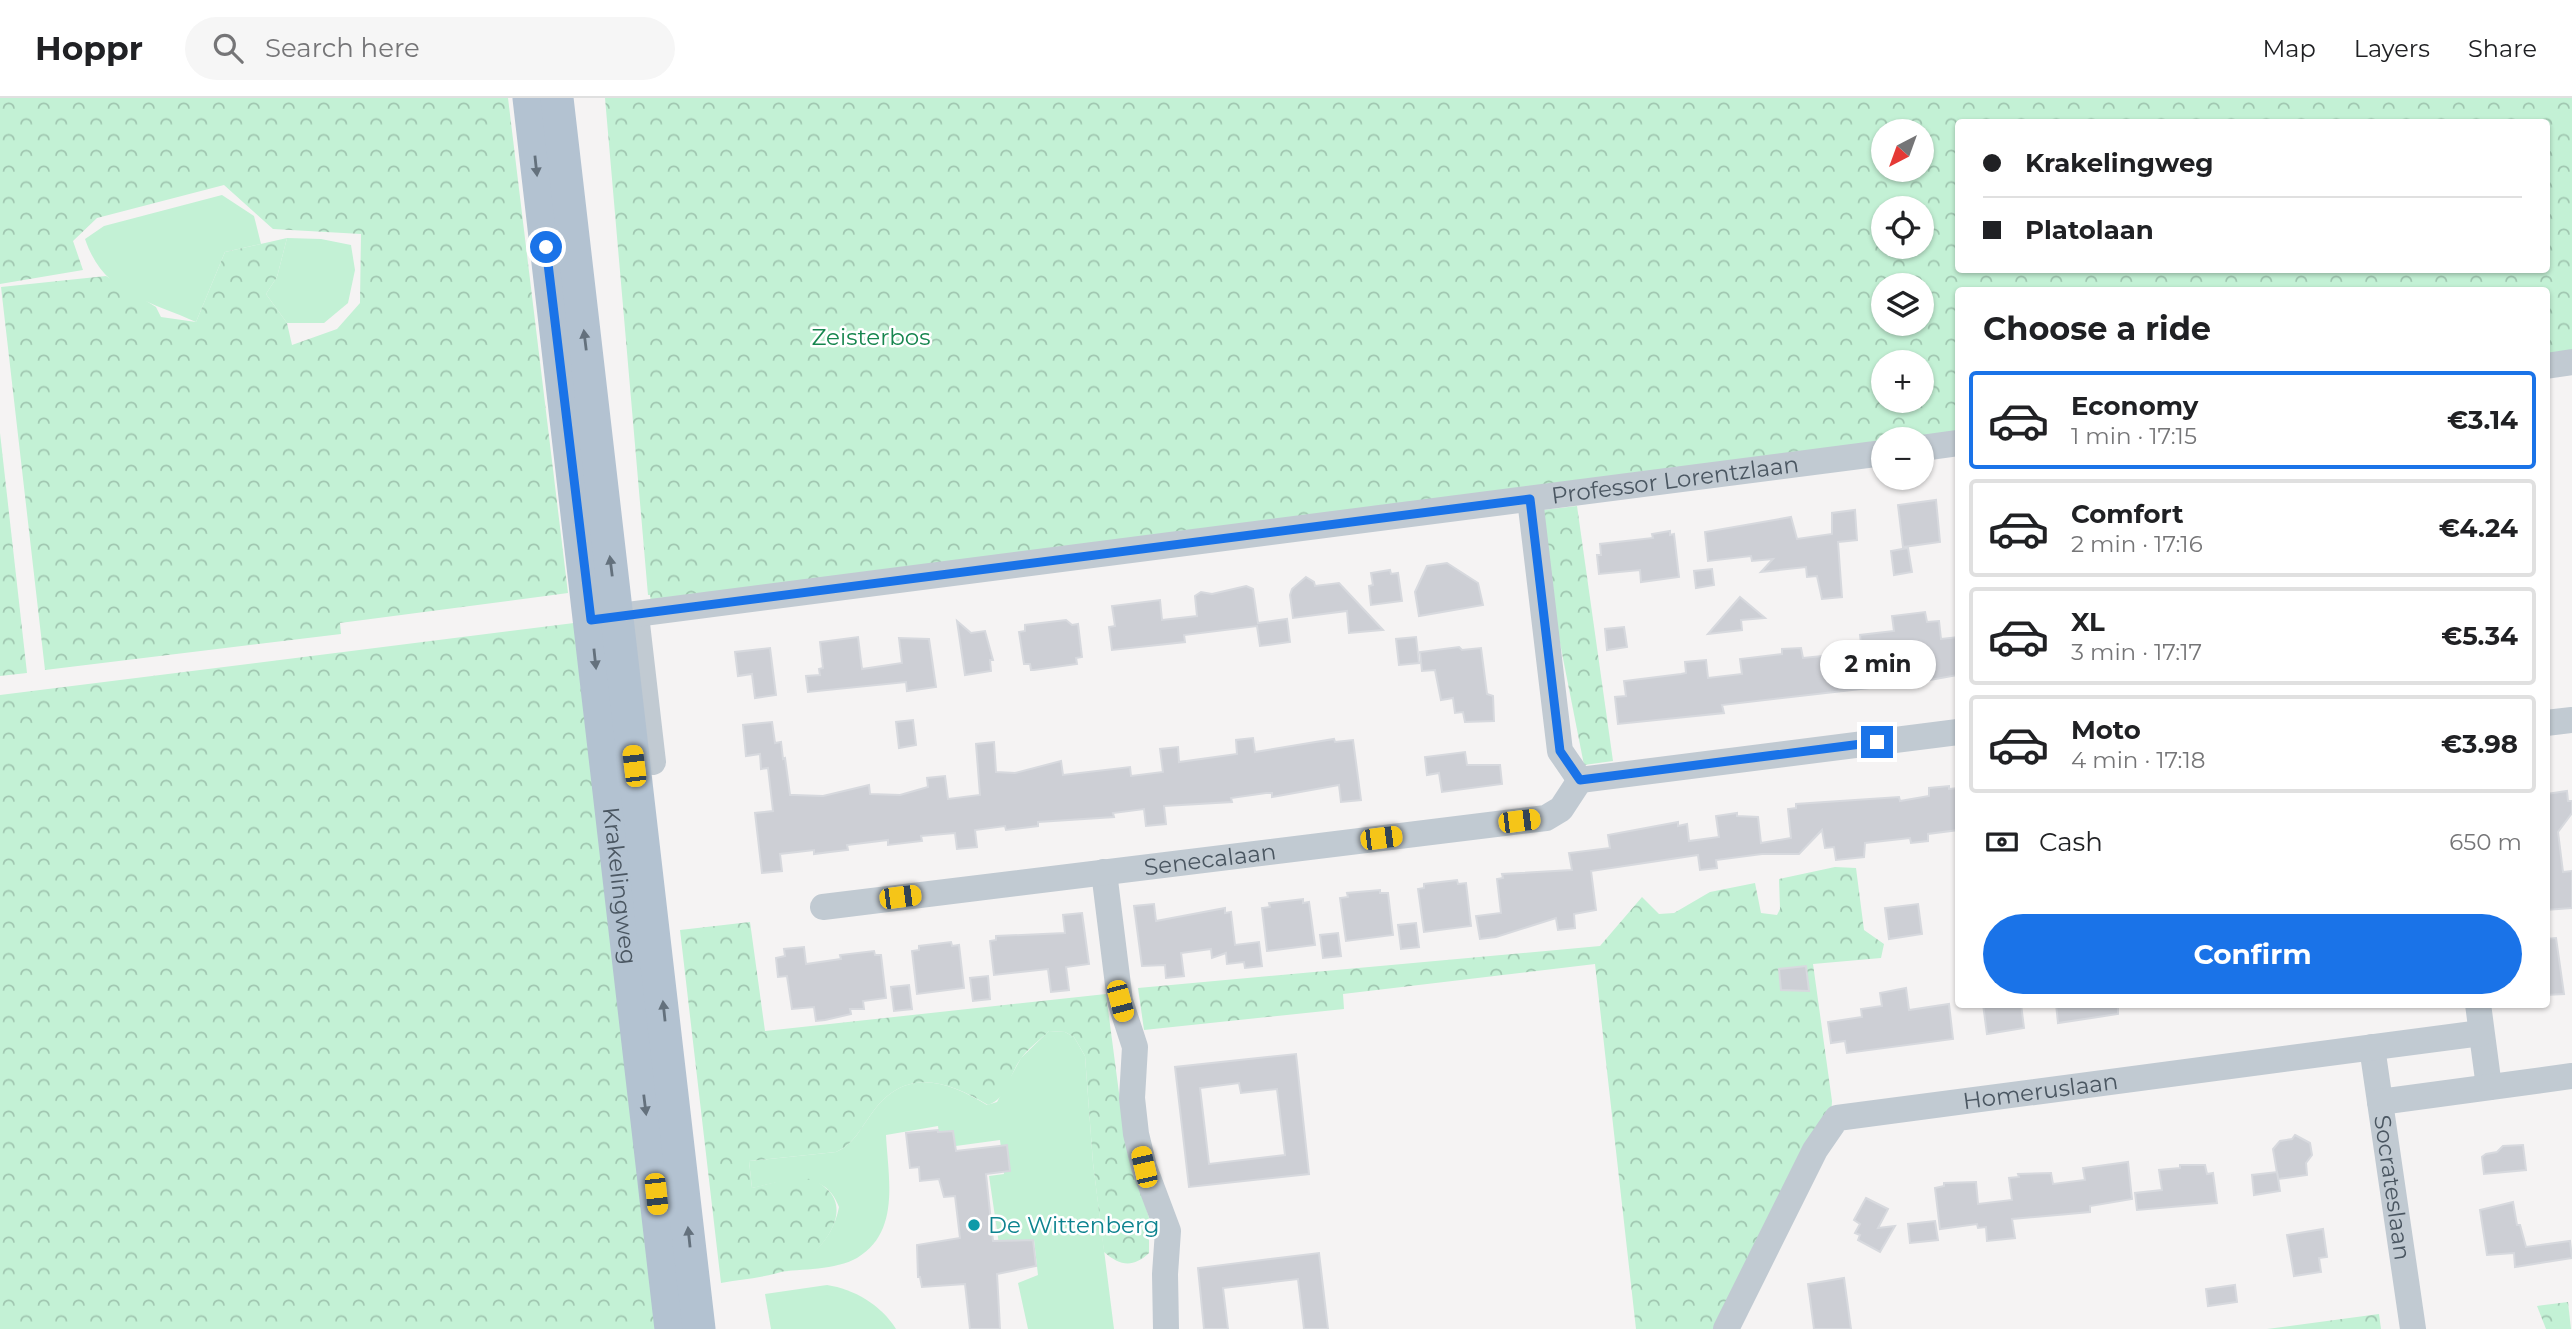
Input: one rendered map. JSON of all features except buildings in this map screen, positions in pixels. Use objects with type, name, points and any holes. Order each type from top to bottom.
[{"type":"main road","name":"Krakelingweg","points":[[529,98],[615,617]]},
{"type":"main road","name":"Krakelingweg","points":[[557,98],[615,617],[678,1307],[699,1329]]},
{"type":"street","points":[[2550,365],[2572,362]]},
{"type":"street","points":[[1934,446],[1955,443]]},
{"type":"street","name":"Professor Lorentzlaan","points":[[615,617],[1871,455]]},
{"type":"street","points":[[1530,499],[1560,751],[1580,780],[1955,732]]},
{"type":"street","name":"Krakelingweg","points":[[615,617],[653,762]]},
{"type":"street","points":[[2550,723],[2572,720]]},
{"type":"street","name":"Senecalaan","points":[[823,907],[1546,818],[1561,809],[1580,780]]},
{"type":"street","points":[[1104,872],[1120,1001],[1135,1047],[1132,1098],[1136,1135],[1144,1167],[1168,1231],[1165,1274],[1166,1329]]},
{"type":"street","points":[[2478,1008],[2489,1087]]},
{"type":"street","name":"Homeruslaan","points":[[1726,1329],[1815,1150],[1837,1118],[2481,1033]]},
{"type":"street","name":"Socrateslaan","points":[[2372,1047],[2413,1329]]},
{"type":"street","points":[[2380,1102],[2572,1076]]},
{"type":"green space","points":[[0,98],[508,98],[568,593],[340,623],[341,634],[45,670],[1,287],[106,276],[156,307],[161,317],[196,322],[225,252],[287,238],[277,277],[266,294],[287,323],[292,345],[337,329],[360,303],[361,234],[273,229],[224,185],[97,218],[73,241],[83,270],[0,284]]},
{"type":"green space","name":"Zeisterbos","points":[[605,98],[2572,98],[2572,362],[2550,365],[2550,287],[1955,287],[1955,441],[1934,440],[1934,427],[1871,427],[1871,452],[651,604],[648,595]]},
{"type":"green space","points":[[222,195],[254,216],[261,244],[225,252],[196,322],[145,301],[116,284],[93,258],[85,239],[104,226]]},
{"type":"green space","points":[[287,238],[321,239],[351,245],[355,270],[348,303],[324,323],[287,323],[266,294],[277,277]]},
{"type":"green space","points":[[0,433],[27,673],[0,676]]},
{"type":"green space","points":[[1577,506],[1613,761],[1584,765],[1534,511]]},
{"type":"green space","points":[[582,622],[664,1329],[0,1329],[0,695]]},
{"type":"green space","points":[[1835,867],[1856,868],[1864,930],[1884,944],[1881,958],[1813,964],[1832,1101],[1831,1118],[1718,1329],[1636,1329],[1595,964],[1343,994],[1344,1009],[1144,1030],[1138,988],[1600,946],[1642,897],[1659,914],[1674,913],[1710,892],[1755,883],[1761,913],[1777,915],[1780,909],[1779,879]]},
{"type":"green space","points":[[750,922],[765,1031],[1106,994],[1124,1131],[1149,1218],[1149,1253],[1137,1261],[1126,1263],[1104,1252],[1093,1163],[1085,1056],[1074,1037],[1065,1032],[1049,1031],[1023,1056],[1000,1097],[988,1105],[942,1084],[912,1084],[885,1098],[853,1140],[836,1152],[749,1161],[752,1188],[788,1179],[813,1180],[828,1190],[834,1199],[836,1218],[827,1238],[804,1261],[775,1274],[721,1283],[680,930]]},
{"type":"green space","points":[[1049,1031],[1065,1032],[1074,1037],[1085,1056],[1093,1163],[1114,1329],[1028,1329],[1018,1283],[1038,1275],[1034,1240],[999,1244],[989,1176],[1004,1174],[1000,1140],[941,1148],[938,1126],[886,1135],[889,1202],[880,1234],[871,1247],[857,1258],[839,1265],[778,1272],[800,1262],[818,1248],[831,1230],[839,1207],[824,1186],[813,1182],[790,1180],[752,1188],[749,1161],[836,1152],[853,1140],[885,1098],[912,1084],[941,1084],[987,1105],[997,1102],[1021,1058]]},
{"type":"green space","points":[[827,1285],[857,1294],[883,1313],[896,1329],[771,1329],[765,1294]]},
{"type":"green space","points":[[2568,1302],[2571,1329],[2546,1329],[2537,1306]]},
{"type":"green space","points":[[2379,1314],[2381,1329],[2267,1329]]},
{"type":"place","name":"De Wittenberg","points":[[974,1225]]},
{"type":"route","points":[[546,247],[591,620],[1530,499],[1560,751],[1580,780],[1877,742]]}]
